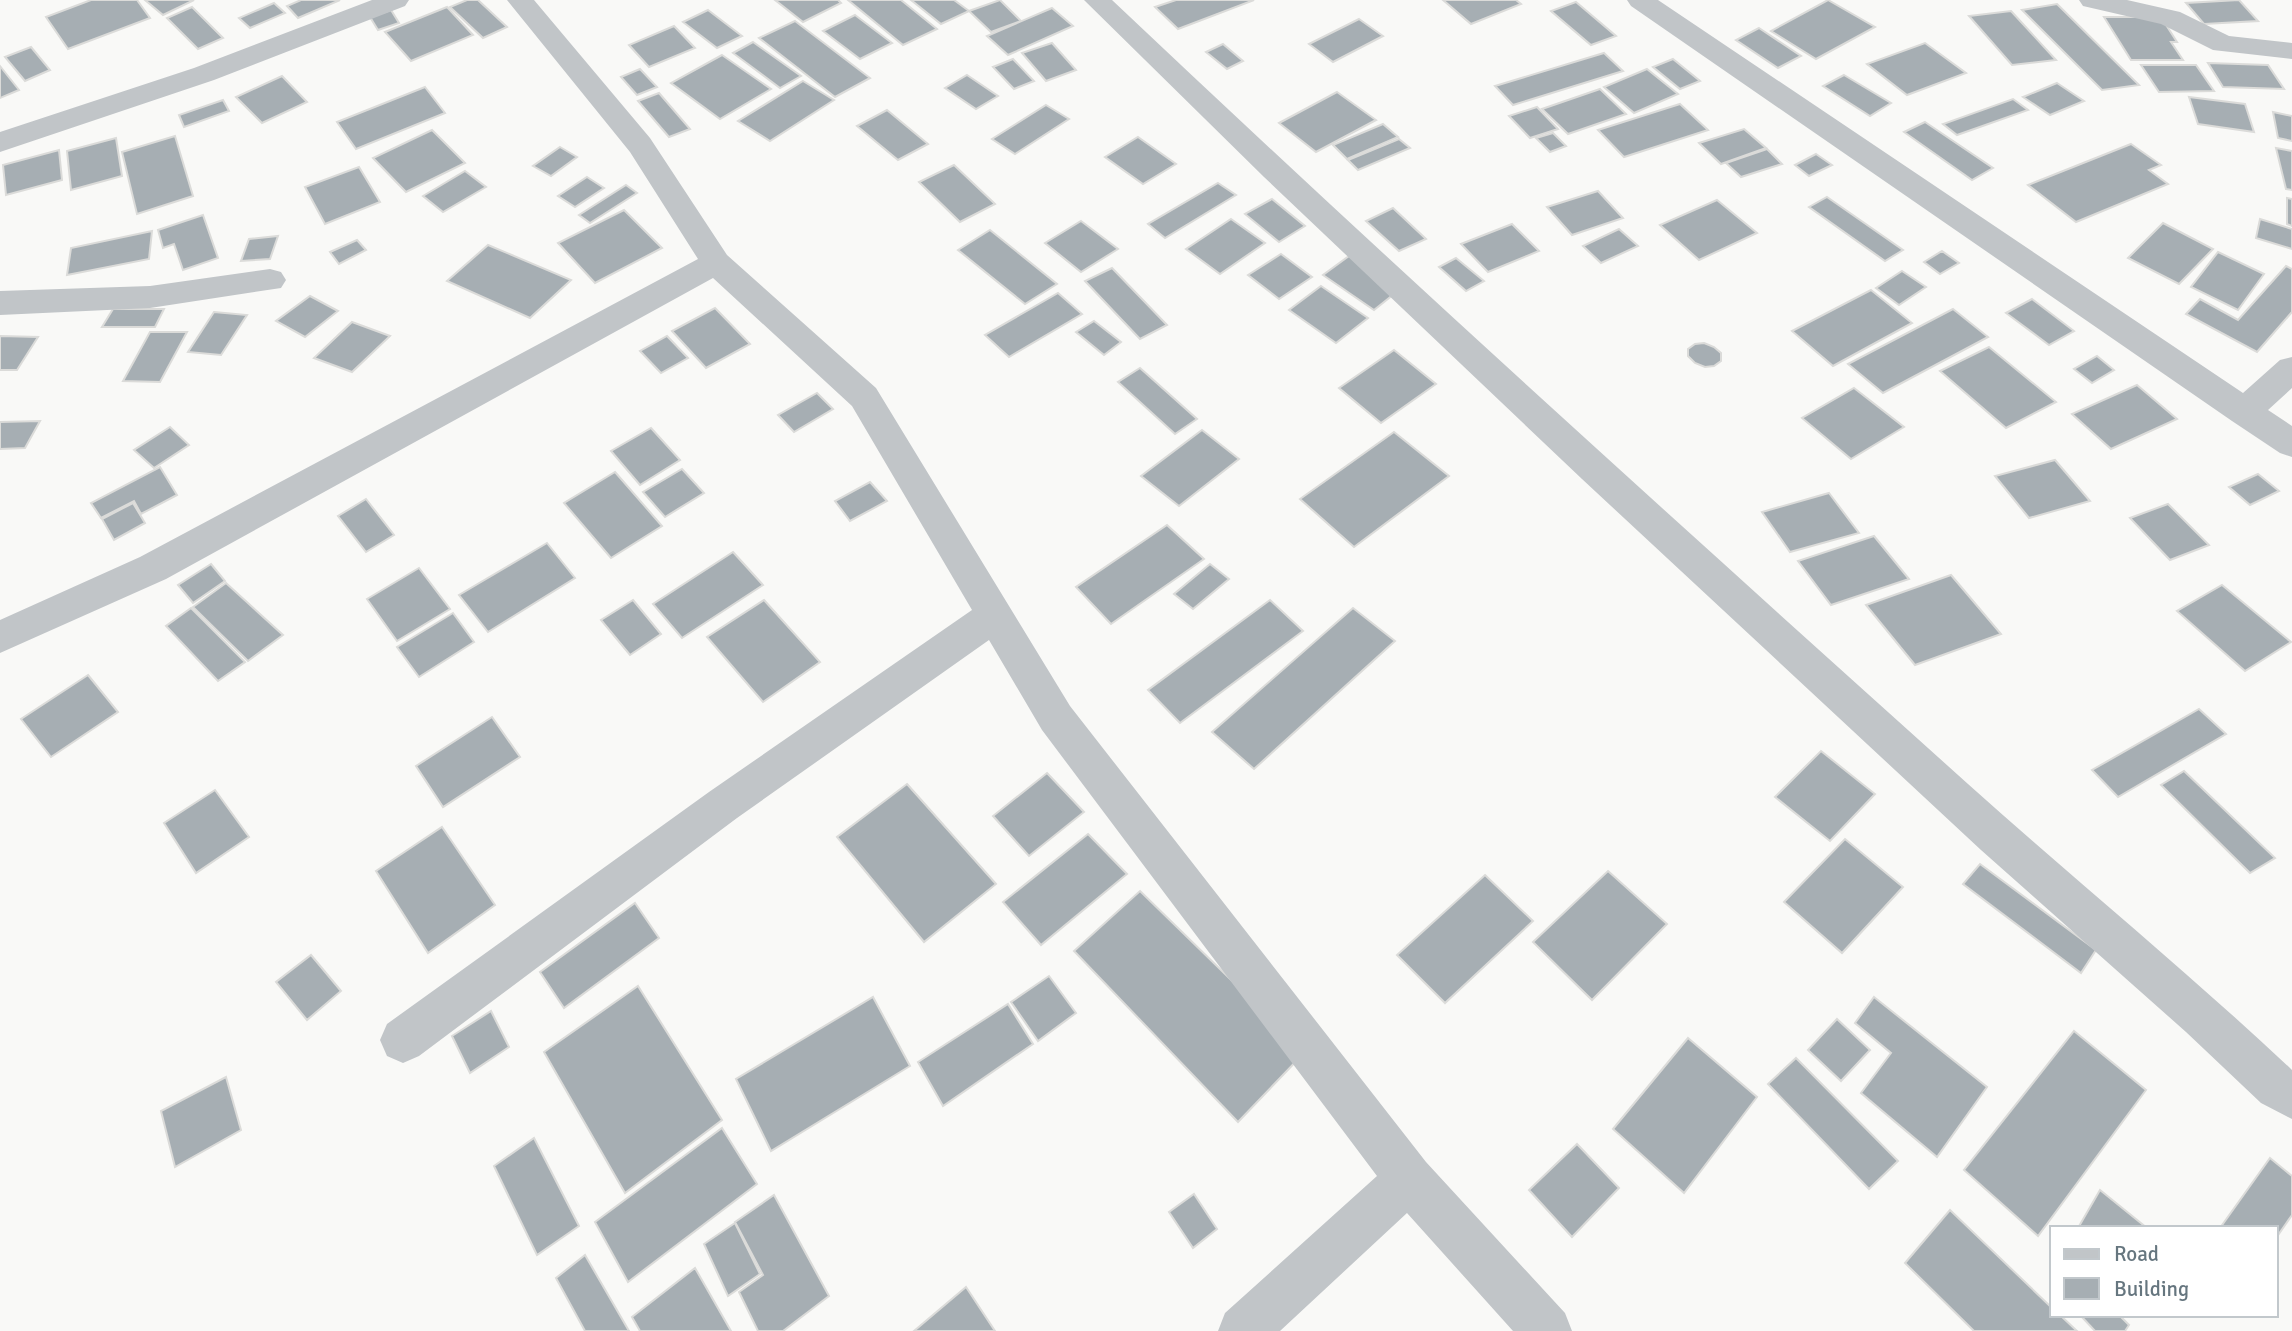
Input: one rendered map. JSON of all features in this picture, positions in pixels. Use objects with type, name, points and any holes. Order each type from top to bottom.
[{"type":"street","points":[[0,142],[191,78],[396,0]]},
{"type":"street","points":[[520,0],[640,145],[716,263],[864,397],[1056,718],[1409,1179],[1546,1331]]},
{"type":"street","points":[[1097,0],[1594,469],[1996,836],[2202,1016],[2277,1087],[2292,1096]]},
{"type":"street","points":[[1640,0],[2292,444]]},
{"type":"street","points":[[2092,0],[2170,18],[2223,44],[2292,51]]},
{"type":"street","points":[[0,637],[153,568],[716,263]]},
{"type":"street","points":[[0,303],[150,297],[270,280]]},
{"type":"street","points":[[2244,412],[2292,369]]},
{"type":"street","points":[[403,1040],[712,813],[996,614]]},
{"type":"street","points":[[1243,1331],[1409,1179]]},
{"type":"building","points":[[91,0],[137,0],[150,18],[68,49],[46,17]]},
{"type":"building","points":[[145,0],[194,0],[163,15]]},
{"type":"building","points":[[301,0],[340,0],[298,18],[287,6]]},
{"type":"building","points":[[467,0],[478,0],[507,27],[483,38],[450,7]]},
{"type":"building","points":[[775,0],[838,0],[841,3],[803,22]]},
{"type":"building","points":[[848,0],[901,0],[937,29],[903,45]]},
{"type":"building","points":[[911,0],[954,0],[969,11],[941,24]]},
{"type":"building","points":[[1000,0],[1021,21],[991,32],[969,11]]},
{"type":"building","points":[[1176,0],[1254,0],[1178,29],[1155,7]]},
{"type":"building","points":[[1443,0],[1516,0],[1521,4],[1471,24]]},
{"type":"building","points":[[1828,0],[1875,27],[1816,59],[1771,31]]},
{"type":"building","points":[[2239,0],[2258,21],[2204,24],[2186,3]]},
{"type":"building","points":[[1576,2],[1616,36],[1591,45],[1551,11]]},
{"type":"building","points":[[274,3],[285,13],[250,28],[239,18]]},
{"type":"building","points":[[2057,4],[2139,85],[2102,90],[2022,10]]},
{"type":"building","points":[[192,7],[223,38],[198,49],[167,18]]},
{"type":"building","points":[[447,7],[473,35],[411,61],[385,32]]},
{"type":"building","points":[[1052,8],[1073,26],[1008,55],[987,36]]},
{"type":"building","points":[[391,10],[399,23],[378,30],[370,17]]},
{"type":"building","points":[[708,10],[742,36],[717,48],[683,22]]},
{"type":"building","points":[[2011,11],[2056,60],[2012,65],[1969,16]]},
{"type":"building","points":[[855,15],[892,43],[860,59],[823,31]]},
{"type":"building","points":[[2104,17],[2161,17],[2177,42],[2171,42],[2183,60],[2131,60]]},
{"type":"building","points":[[1359,19],[1383,36],[1333,62],[1309,44]]},
{"type":"building","points":[[795,21],[870,78],[835,97],[759,38]]},
{"type":"building","points":[[674,26],[695,48],[649,67],[629,45]]},
{"type":"building","points":[[1759,28],[1801,56],[1778,68],[1736,40]]},
{"type":"building","points":[[753,42],[801,76],[780,88],[733,53]]},
{"type":"building","points":[[1052,43],[1076,70],[1046,81],[1022,53]]},
{"type":"building","points":[[1925,43],[1966,73],[1907,95],[1867,64]]},
{"type":"building","points":[[1223,44],[1243,61],[1227,69],[1206,52]]},
{"type":"building","points":[[31,47],[50,70],[25,81],[5,57]]},
{"type":"building","points":[[1604,53],[1623,71],[1513,105],[1495,86]]},
{"type":"building","points":[[722,55],[771,89],[720,119],[671,83]]},
{"type":"building","points":[[1013,59],[1034,81],[1014,89],[993,67]]},
{"type":"building","points":[[1673,59],[1700,81],[1680,89],[1653,67]]},
{"type":"building","points":[[2208,63],[2268,65],[2284,89],[2223,87]]},
{"type":"building","points":[[2141,65],[2196,65],[2214,91],[2159,92]]},
{"type":"building","points":[[0,66],[19,90],[0,98]]},
{"type":"building","points":[[640,69],[657,87],[637,95],[621,77]]},
{"type":"building","points":[[1647,69],[1678,94],[1634,113],[1604,87]]},
{"type":"building","points":[[967,75],[998,96],[976,109],[945,88]]},
{"type":"building","points":[[1844,75],[1891,103],[1870,116],[1823,86]]},
{"type":"building","points":[[282,76],[307,102],[262,123],[236,97]]},
{"type":"building","points":[[803,81],[834,100],[770,141],[738,121]]},
{"type":"building","points":[[2057,83],[2084,101],[2050,115],[2023,97]]},
{"type":"building","points":[[425,87],[445,113],[356,149],[337,122]]},
{"type":"building","points":[[1600,89],[1626,114],[1568,134],[1542,109]]},
{"type":"building","points":[[1337,92],[1376,120],[1316,152],[1279,123]]},
{"type":"building","points":[[659,93],[690,129],[669,137],[638,101]]},
{"type":"building","points":[[2189,97],[2245,104],[2254,132],[2198,124]]},
{"type":"building","points":[[2013,99],[2028,110],[1957,135],[1943,124]]},
{"type":"building","points":[[223,100],[229,111],[184,127],[179,115]]},
{"type":"building","points":[[1680,104],[1708,130],[1624,157],[1598,130]]},
{"type":"building","points":[[1046,105],[1069,119],[1015,154],[992,139]]},
{"type":"building","points":[[1537,107],[1558,129],[1530,138],[1509,116]]},
{"type":"building","points":[[887,110],[928,144],[898,160],[857,126]]},
{"type":"building","points":[[2273,112],[2292,116],[2292,141],[2278,138]]},
{"type":"building","points":[[1925,122],[1993,168],[1972,180],[1904,132]]},
{"type":"building","points":[[1383,124],[1398,137],[1347,159],[1333,145]]},
{"type":"building","points":[[1744,129],[1766,148],[1721,164],[1699,143]]},
{"type":"building","points":[[432,130],[465,163],[406,192],[373,158]]},
{"type":"building","points":[[1553,133],[1566,146],[1550,152],[1536,138]]},
{"type":"building","points":[[175,136],[193,196],[137,214],[122,152]]},
{"type":"building","points":[[1138,137],[1176,164],[1143,184],[1105,157]]},
{"type":"building","points":[[116,138],[122,176],[71,190],[67,151]]},
{"type":"building","points":[[1399,139],[1410,148],[1358,170],[1348,160]]},
{"type":"building","points":[[2131,144],[2161,165],[2149,170],[2168,184],[2076,222],[2028,185]]},
{"type":"building","points":[[560,147],[577,157],[551,176],[533,166]]},
{"type":"building","points":[[2276,148],[2292,151],[2292,190],[2286,189]]},
{"type":"building","points":[[1767,149],[1782,164],[1741,177],[1726,163]]},
{"type":"building","points":[[59,150],[62,180],[6,195],[3,165]]},
{"type":"building","points":[[1816,154],[1832,165],[1809,176],[1795,165]]},
{"type":"building","points":[[954,165],[995,204],[960,222],[919,182]]},
{"type":"building","points":[[359,167],[380,202],[325,224],[305,187]]},
{"type":"building","points":[[465,171],[486,187],[443,212],[423,196]]},
{"type":"building","points":[[587,177],[604,188],[575,207],[558,196]]},
{"type":"building","points":[[1218,183],[1236,195],[1165,238],[1148,224]]},
{"type":"building","points":[[626,185],[637,193],[590,223],[579,215]]},
{"type":"building","points":[[1598,191],[1623,218],[1572,235],[1547,207]]},
{"type":"building","points":[[1827,197],[1903,250],[1885,261],[1809,207]]},
{"type":"building","points":[[2287,198],[2292,199],[2292,226],[2287,224]]},
{"type":"building","points":[[1272,199],[1305,226],[1279,242],[1245,214]]},
{"type":"building","points":[[1717,200],[1757,233],[1699,260],[1660,225]]},
{"type":"building","points":[[1393,208],[1426,239],[1399,251],[1366,221]]},
{"type":"building","points":[[624,210],[662,248],[595,283],[558,243]]},
{"type":"building","points":[[203,215],[218,258],[183,270],[174,244],[163,248],[158,230]]},
{"type":"building","points":[[1231,219],[1265,243],[1220,274],[1186,249]]},
{"type":"building","points":[[2260,219],[2292,229],[2292,249],[2256,238]]},
{"type":"building","points":[[1081,221],[1118,249],[1081,272],[1045,243]]},
{"type":"building","points":[[2163,223],[2213,249],[2179,284],[2128,258]]},
{"type":"building","points":[[1512,224],[1539,251],[1488,272],[1461,244]]},
{"type":"building","points":[[1619,229],[1638,246],[1601,263],[1583,246]]},
{"type":"building","points":[[990,230],[1057,284],[1025,304],[958,250]]},
{"type":"building","points":[[152,231],[149,259],[67,275],[71,248]]},
{"type":"building","points":[[278,236],[270,259],[241,261],[249,239]]},
{"type":"building","points":[[357,240],[366,250],[339,264],[330,252]]},
{"type":"building","points":[[488,245],[571,280],[530,318],[447,281]]},
{"type":"building","points":[[1942,251],[1959,263],[1940,274],[1924,262]]},
{"type":"building","points":[[2218,252],[2264,274],[2238,310],[2191,287]]},
{"type":"building","points":[[1281,254],[1312,277],[1279,299],[1248,275]]},
{"type":"building","points":[[1349,256],[1399,290],[1374,310],[1323,275]]},
{"type":"building","points":[[1456,258],[1484,281],[1466,291],[1439,267]]},
{"type":"building","points":[[2286,266],[2292,269],[2292,312],[2257,352],[2186,314],[2200,299],[2238,320]]},
{"type":"building","points":[[1112,268],[1167,325],[1140,339],[1085,281]]},
{"type":"building","points":[[1902,271],[1926,287],[1899,305],[1876,288]]},
{"type":"building","points":[[1321,286],[1368,318],[1336,343],[1289,310]]},
{"type":"building","points":[[1871,290],[1912,323],[1833,366],[1792,331]]},
{"type":"building","points":[[1058,293],[1082,314],[1009,357],[985,335]]},
{"type":"building","points":[[310,296],[338,311],[305,337],[276,321]]},
{"type":"building","points":[[2032,299],[2074,331],[2049,345],[2006,313]]},
{"type":"building","points":[[715,308],[750,344],[706,368],[672,331]]},
{"type":"building","points":[[113,309],[164,309],[155,327],[102,327]]},
{"type":"building","points":[[1953,309],[1988,337],[1883,393],[1848,364]]},
{"type":"building","points":[[214,312],[247,315],[221,355],[188,352]]},
{"type":"building","points":[[1094,321],[1121,342],[1104,355],[1076,332]]},
{"type":"building","points":[[352,322],[390,336],[352,372],[314,358]]},
{"type":"building","points":[[150,332],[187,332],[160,382],[123,381]]},
{"type":"building","points":[[0,336],[38,337],[17,370],[0,370]]},
{"type":"building","points":[[667,336],[688,358],[661,373],[640,351]]},
{"type":"building","points":[[1704,343],[1721,353],[1721,361],[1714,366],[1705,367],[1688,356],[1688,349],[1695,344]]},
{"type":"building","points":[[1989,347],[2056,402],[2006,428],[1940,371]]},
{"type":"building","points":[[1394,350],[1436,384],[1381,423],[1339,388]]},
{"type":"building","points":[[2097,356],[2114,370],[2092,383],[2074,369]]},
{"type":"building","points":[[1140,368],[1197,419],[1175,434],[1118,382]]},
{"type":"building","points":[[2137,385],[2177,419],[2111,449],[2072,414]]},
{"type":"building","points":[[1854,388],[1904,427],[1851,459],[1802,418]]},
{"type":"building","points":[[817,393],[833,409],[794,432],[778,415]]},
{"type":"building","points":[[40,421],[25,448],[0,449],[0,422]]},
{"type":"building","points":[[170,427],[189,445],[154,468],[134,450]]},
{"type":"building","points":[[651,428],[680,460],[640,485],[611,451]]},
{"type":"building","points":[[1202,430],[1239,459],[1179,506],[1141,476]]},
{"type":"building","points":[[1394,432],[1449,476],[1354,547],[1300,499]]},
{"type":"building","points":[[2055,460],[2090,501],[2029,518],[1995,476]]},
{"type":"building","points":[[160,467],[177,495],[141,514],[134,501],[101,518],[91,503]]},
{"type":"building","points":[[682,469],[704,493],[665,517],[643,492]]},
{"type":"building","points":[[615,472],[662,526],[611,558],[564,503]]},
{"type":"building","points":[[2258,474],[2279,491],[2250,505],[2229,487]]},
{"type":"building","points":[[870,482],[887,501],[850,521],[835,501]]},
{"type":"building","points":[[1829,493],[1859,533],[1790,552],[1762,512]]},
{"type":"building","points":[[366,499],[394,535],[366,552],[338,516]]},
{"type":"building","points":[[133,503],[145,523],[114,540],[102,519]]},
{"type":"building","points":[[2168,504],[2209,545],[2170,560],[2130,518]]},
{"type":"building","points":[[1167,525],[1204,559],[1111,624],[1076,587]]},
{"type":"building","points":[[1874,536],[1909,579],[1831,605],[1798,561]]},
{"type":"building","points":[[547,543],[575,578],[488,632],[459,595]]},
{"type":"building","points":[[733,552],[763,585],[682,638],[653,604]]},
{"type":"building","points":[[211,564],[225,581],[193,603],[178,585]]},
{"type":"building","points":[[1210,564],[1229,579],[1193,609],[1174,594]]},
{"type":"building","points":[[419,568],[450,609],[397,641],[367,599]]},
{"type":"building","points":[[1951,575],[2001,634],[1915,665],[1866,605]]},
{"type":"building","points":[[226,583],[283,635],[248,661],[193,607]]},
{"type":"building","points":[[2222,585],[2291,642],[2245,671],[2177,611]]},
{"type":"building","points":[[633,600],[661,634],[630,655],[601,620]]},
{"type":"building","points":[[764,600],[820,662],[763,702],[707,637]]},
{"type":"building","points":[[1270,600],[1303,631],[1180,723],[1148,690]]},
{"type":"building","points":[[191,608],[245,662],[218,681],[166,626]]},
{"type":"building","points":[[1353,608],[1395,641],[1254,769],[1212,732]]},
{"type":"building","points":[[453,613],[474,642],[419,677],[397,647]]},
{"type":"building","points":[[88,675],[118,712],[51,757],[21,719]]},
{"type":"building","points":[[2199,709],[2226,734],[2118,797],[2092,770]]},
{"type":"building","points":[[492,717],[520,757],[443,807],[416,766]]},
{"type":"building","points":[[1821,751],[1875,794],[1830,841],[1775,797]]},
{"type":"building","points":[[2184,771],[2275,858],[2250,873],[2161,785]]},
{"type":"building","points":[[1047,773],[1084,812],[1029,856],[993,816]]},
{"type":"building","points":[[907,784],[996,884],[924,942],[837,837]]},
{"type":"building","points":[[215,790],[249,837],[196,873],[164,823]]},
{"type":"building","points":[[442,827],[495,905],[428,953],[376,871]]},
{"type":"building","points":[[1088,834],[1127,874],[1041,945],[1003,902]]},
{"type":"building","points":[[1845,839],[1903,887],[1842,953],[1784,902]]},
{"type":"building","points":[[1980,864],[2096,950],[2081,973],[1963,884]]},
{"type":"building","points":[[1608,871],[1667,924],[1592,1000],[1533,942]]},
{"type":"building","points":[[1485,875],[1533,921],[1445,1003],[1397,955]]},
{"type":"building","points":[[1140,891],[1305,1052],[1238,1122],[1074,951]]},
{"type":"building","points":[[635,903],[659,938],[564,1008],[540,972]]},
{"type":"building","points":[[311,955],[341,991],[307,1020],[276,982]]},
{"type":"building","points":[[1049,976],[1076,1013],[1038,1041],[1011,1002]]},
{"type":"building","points":[[638,986],[722,1120],[625,1193],[544,1052]]},
{"type":"building","points":[[873,997],[910,1066],[771,1151],[736,1079]]},
{"type":"building","points":[[1874,997],[1987,1087],[1937,1157],[1861,1093],[1891,1053],[1855,1023]]},
{"type":"building","points":[[1008,1004],[1033,1044],[943,1106],[918,1062]]},
{"type":"building","points":[[491,1011],[509,1047],[470,1073],[452,1036]]},
{"type":"building","points":[[1837,1019],[1870,1050],[1841,1081],[1808,1050]]},
{"type":"building","points":[[2074,1031],[2146,1090],[2038,1236],[1964,1170]]},
{"type":"building","points":[[1688,1038],[1757,1097],[1684,1193],[1613,1129]]},
{"type":"building","points":[[1796,1058],[1898,1161],[1869,1189],[1768,1084]]},
{"type":"building","points":[[226,1077],[241,1130],[175,1167],[161,1111]]},
{"type":"building","points":[[722,1128],[757,1184],[628,1282],[595,1222]]},
{"type":"building","points":[[534,1138],[579,1226],[537,1255],[494,1166]]},
{"type":"building","points":[[1577,1144],[1619,1188],[1572,1237],[1529,1190]]},
{"type":"building","points":[[2270,1158],[2292,1176],[2292,1215],[2278,1235],[2278,1226],[2221,1226]]},
{"type":"building","points":[[2100,1190],[2145,1226],[2079,1226]]},
{"type":"building","points":[[1194,1194],[1217,1229],[1193,1248],[1169,1212]]},
{"type":"building","points":[[774,1195],[829,1296],[783,1331],[758,1331],[739,1292],[763,1275],[735,1222]]},
{"type":"building","points":[[1950,1210],[2050,1306],[2050,1317],[2062,1317],[2077,1331],[1974,1331],[1905,1263]]},
{"type":"building","points":[[735,1223],[760,1274],[728,1296],[704,1244]]},
{"type":"building","points":[[585,1255],[629,1331],[585,1331],[556,1278]]},
{"type":"building","points":[[695,1268],[731,1331],[640,1331],[632,1317]]},
{"type":"building","points":[[966,1287],[995,1331],[914,1331]]},
{"type":"building","points":[[2082,1317],[2121,1317],[2129,1325],[2125,1331],[2095,1331]]}]
